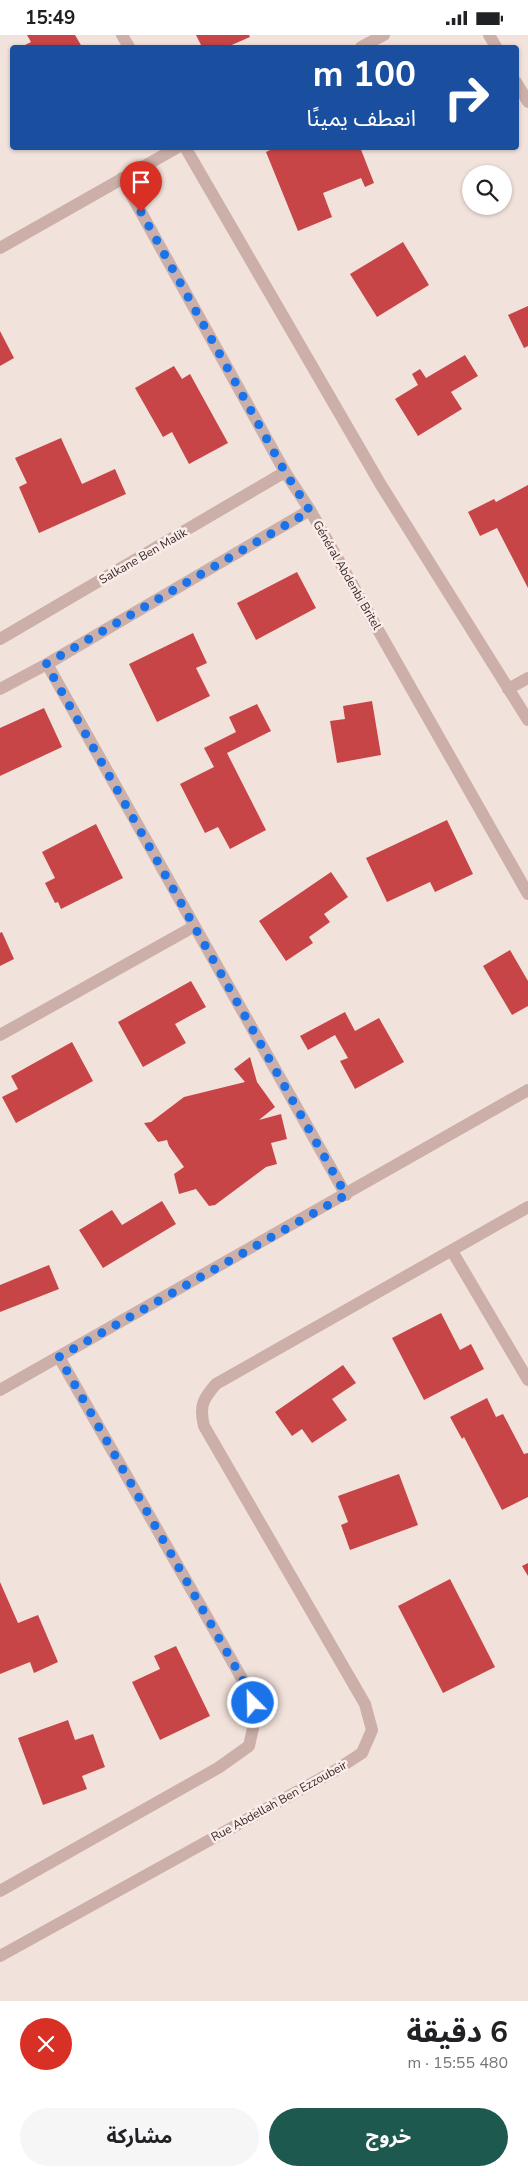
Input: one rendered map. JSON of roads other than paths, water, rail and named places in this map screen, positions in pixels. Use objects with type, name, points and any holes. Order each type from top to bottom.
[{"type":"street","points":[[365,45],[384,35]]},
{"type":"street","points":[[519,87],[528,102]]},
{"type":"street","points":[[0,248],[173,150]]},
{"type":"street","points":[[187,150],[381,485],[527,717]]},
{"type":"street","name":"Général Abdenbi Britel","points":[[122,178],[285,472],[310,511],[528,894]]},
{"type":"street","name":"Salkane Ben Malik","points":[[0,639],[285,472]]},
{"type":"street","points":[[0,689],[310,511]]},
{"type":"street","points":[[46,664],[346,1195]]},
{"type":"street","points":[[508,689],[528,678]]},
{"type":"street","points":[[0,1035],[193,927]]},
{"type":"street","points":[[0,1390],[528,1090]]},
{"type":"street","points":[[528,1207],[452,1251],[528,1380]]},
{"type":"street","name":"Rue Abdellah Ben Ezzoubeir","points":[[0,1956],[336,1770],[362,1753],[372,1730],[365,1704],[204,1426],[201,1416],[203,1398],[216,1384],[452,1251]]},
{"type":"street","points":[[1,1887],[218,1768],[249,1746],[256,1715],[249,1691],[59,1357]]}]
